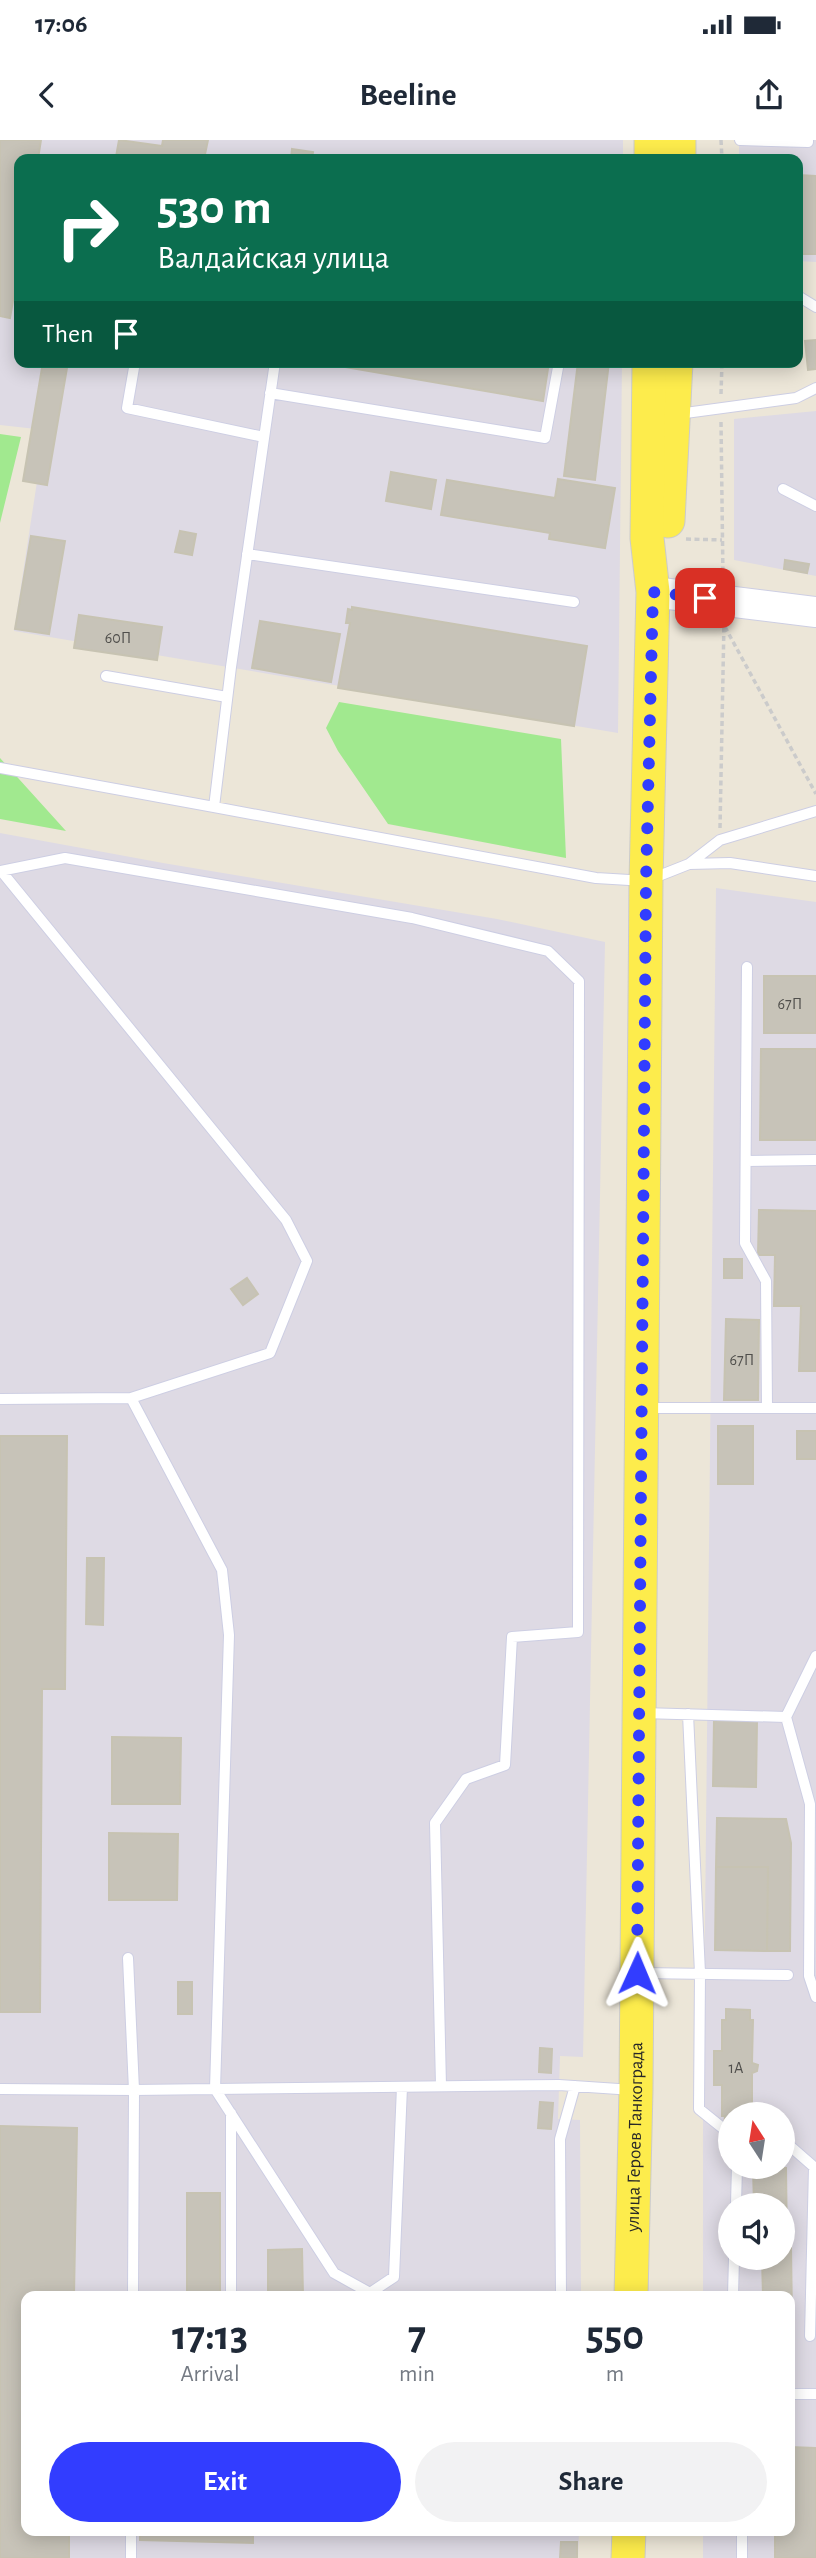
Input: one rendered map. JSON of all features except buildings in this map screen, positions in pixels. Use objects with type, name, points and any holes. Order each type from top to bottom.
[{"type":"main road","name":"улица Героев Танкограда","points":[[631,2291],[636,2090],[646,881],[653,592],[647,538],[649,368]]},
{"type":"main road","name":"улица Героев Танкограда","points":[[653,592],[667,539],[676,368]]},
{"type":"main road","points":[[628,2558],[629,2536]]},
{"type":"street","points":[[653,592],[724,613],[816,612]]},
{"type":"lane","points":[[740,140],[808,140]]},
{"type":"lane","points":[[134,368],[127,408],[264,437]]},
{"type":"lane","points":[[214,807],[274,368]]},
{"type":"lane","points":[[270,393],[545,438],[558,368]]},
{"type":"lane","points":[[675,414],[796,398],[816,388]]},
{"type":"lane","points":[[783,489],[816,506]]},
{"type":"lane","points":[[247,554],[574,602]]},
{"type":"lane","points":[[106,676],[227,697]]},
{"type":"lane","points":[[0,768],[596,878],[646,881],[689,864],[720,840],[816,811]]},
{"type":"lane","points":[[0,1399],[131,1398],[270,1353],[307,1261],[286,1220],[1,872],[65,858],[412,918],[548,951],[579,981],[578,1632],[512,1637],[505,1765],[466,1779],[435,1823],[440,2086]]},
{"type":"lane","points":[[689,864],[730,863],[816,876]]},
{"type":"lane","points":[[747,967],[745,1243],[766,1281],[767,1408]]},
{"type":"lane","points":[[746,1161],[816,1160]]},
{"type":"lane","points":[[131,1398],[222,1570],[229,1634],[215,2089],[334,2273],[368,2291]]},
{"type":"lane","points":[[642,1408],[816,1408]]},
{"type":"lane","points":[[816,1656],[786,1717],[810,1804],[809,1976],[816,1997]]},
{"type":"lane","points":[[639,1713],[786,1717]]},
{"type":"lane","points":[[688,1714],[700,1973],[699,2109],[718,2124]]},
{"type":"lane","points":[[128,1958],[134,2090],[133,2291]]},
{"type":"lane","points":[[637,1973],[788,1975]]},
{"type":"lane","points":[[561,2291],[560,2138],[575,2086]]},
{"type":"lane","points":[[0,2089],[575,2086],[636,2090]]},
{"type":"lane","points":[[372,2291],[394,2277],[402,2087]]},
{"type":"lane","points":[[230,2113],[230,2291]]},
{"type":"lane","points":[[795,2150],[814,2167],[810,2336]]},
{"type":"lane","points":[[733,2291],[734,2270]]},
{"type":"lane","points":[[795,2394],[816,2394]]},
{"type":"lane","points":[[131,2536],[131,2558]]},
{"type":"lane","points":[[742,2536],[742,2558]]},
{"type":"path","points":[[720,840],[724,613],[722,368]]},
{"type":"path","points":[[724,613],[816,793]]},
{"type":"shaded area","points":[[0,140],[623,140],[623,154],[14,154],[14,368],[622,368],[618,733],[14,631],[45,430],[0,425]]},
{"type":"shaded area","points":[[739,140],[816,140],[816,262],[803,261],[803,154],[739,154]]},
{"type":"shaded area","points":[[816,411],[816,576],[734,560],[734,419]]},
{"type":"shaded area","points":[[0,833],[497,919],[605,942],[583,2057],[560,2056],[558,2119],[580,2120],[581,2291],[21,2291],[21,2536],[579,2536],[578,2558],[0,2558]]},
{"type":"shaded area","points":[[716,888],[816,902],[816,2558],[703,2558],[703,2536],[795,2536],[795,2291],[703,2291]]},
{"type":"green space","points":[[0,434],[21,437],[0,523]]},
{"type":"green space","points":[[339,702],[561,739],[566,858],[388,824],[338,751],[326,728]]},
{"type":"green space","points":[[0,758],[66,831],[0,819]]},
{"type":"route","points":[[637,1973],[646,881],[653,592],[705,598]]}]
